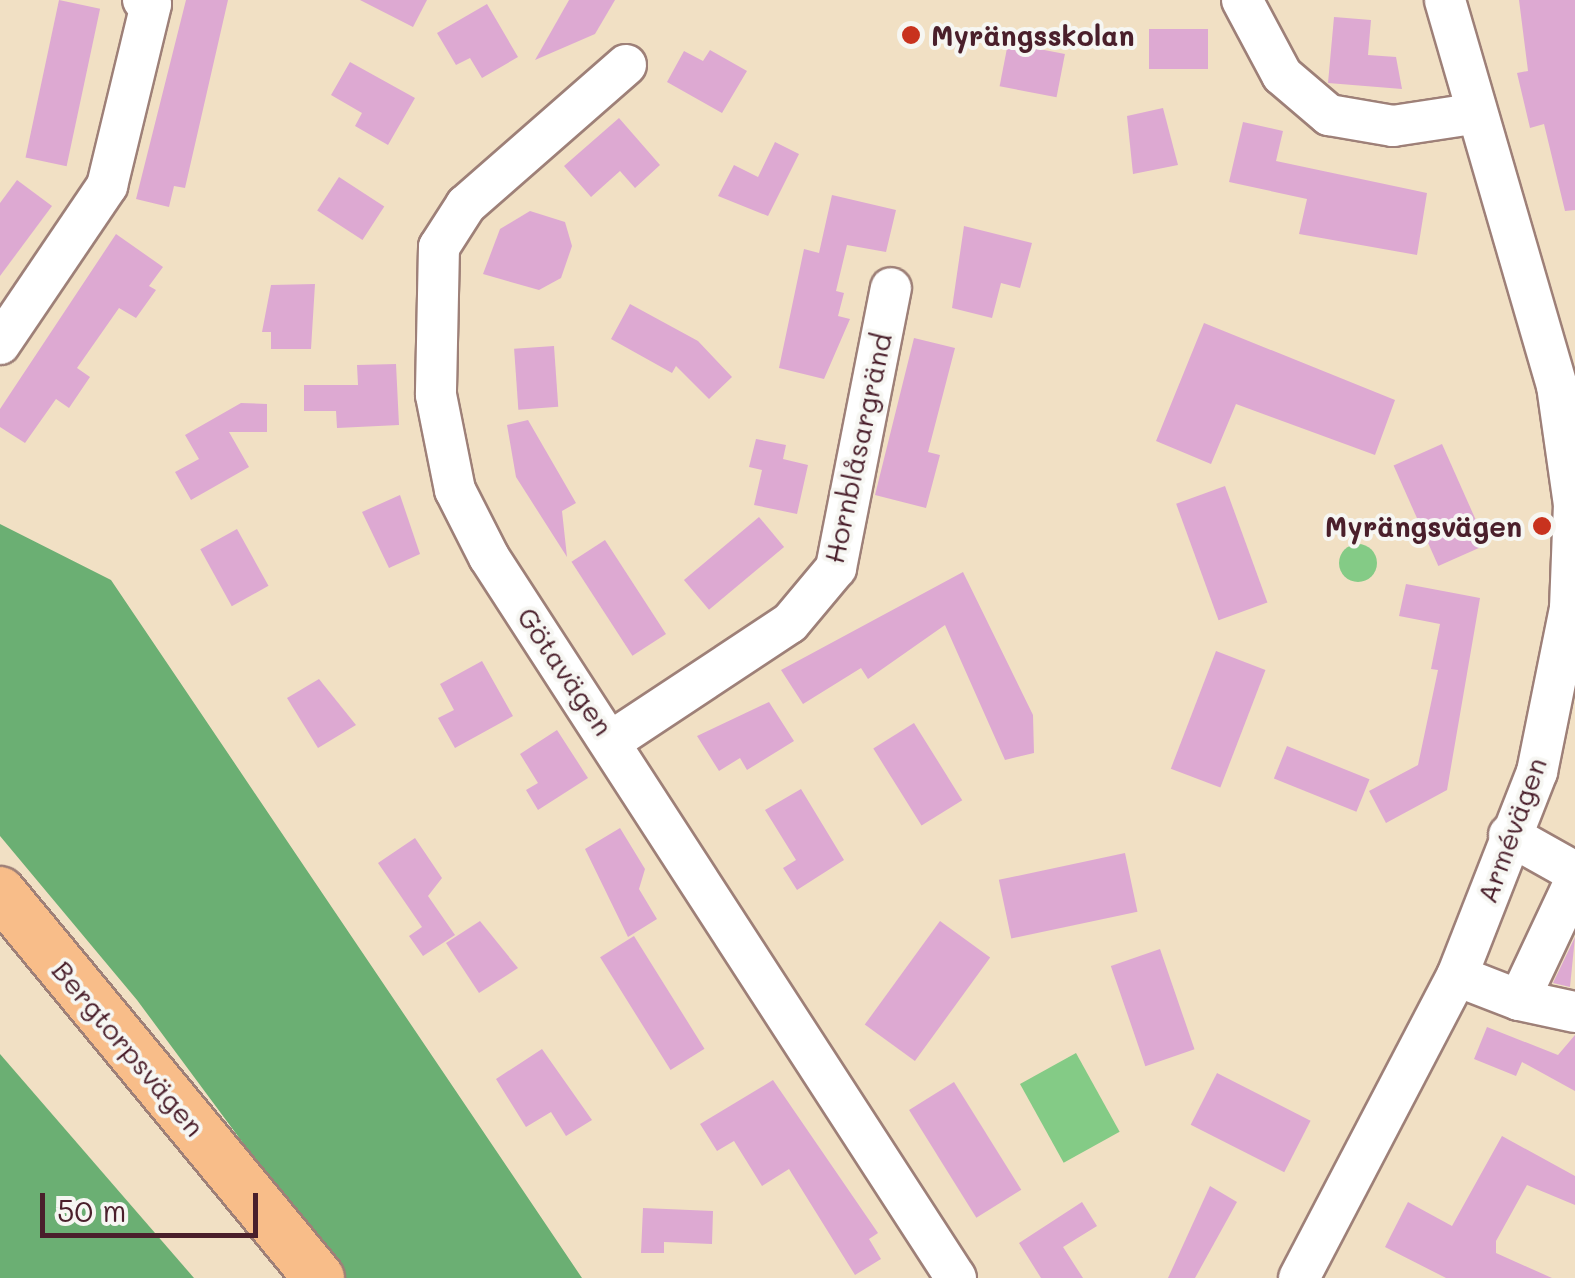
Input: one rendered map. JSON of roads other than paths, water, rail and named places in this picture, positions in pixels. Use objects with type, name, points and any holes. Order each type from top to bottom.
[{"type":"main road","name":"Bergtorpsvägen","points":[[0,892],[319,1278]]},
{"type":"main road","name":"Bergtorpsvägen","points":[[258,1203],[303,1278]]},
{"type":"street","points":[[0,344],[107,186],[151,4],[143,0]]},
{"type":"street","points":[[1242,0],[1282,75],[1328,115],[1392,126],[1472,114]]},
{"type":"street","name":"Armévägen","points":[[1299,1278],[1457,976],[1509,835],[1537,772],[1570,608],[1574,505],[1566,385],[1472,114],[1445,0]]},
{"type":"street","name":"Götavägen","points":[[626,65],[466,204],[438,247],[432,314],[455,490],[956,1278]]},
{"type":"street","name":"Hornblåsargränd","points":[[613,740],[790,623],[836,568],[891,288]]},
{"type":"street","points":[[1509,835],[1575,872]]},
{"type":"street","points":[[1518,1000],[1575,881]]},
{"type":"street","points":[[1457,976],[1518,1000],[1575,1012]]},
{"type":"place","name":"Myrängsskolan","points":[[911,35]]},
{"type":"place","name":"Myrängsvägen","points":[[1542,526]]}]
